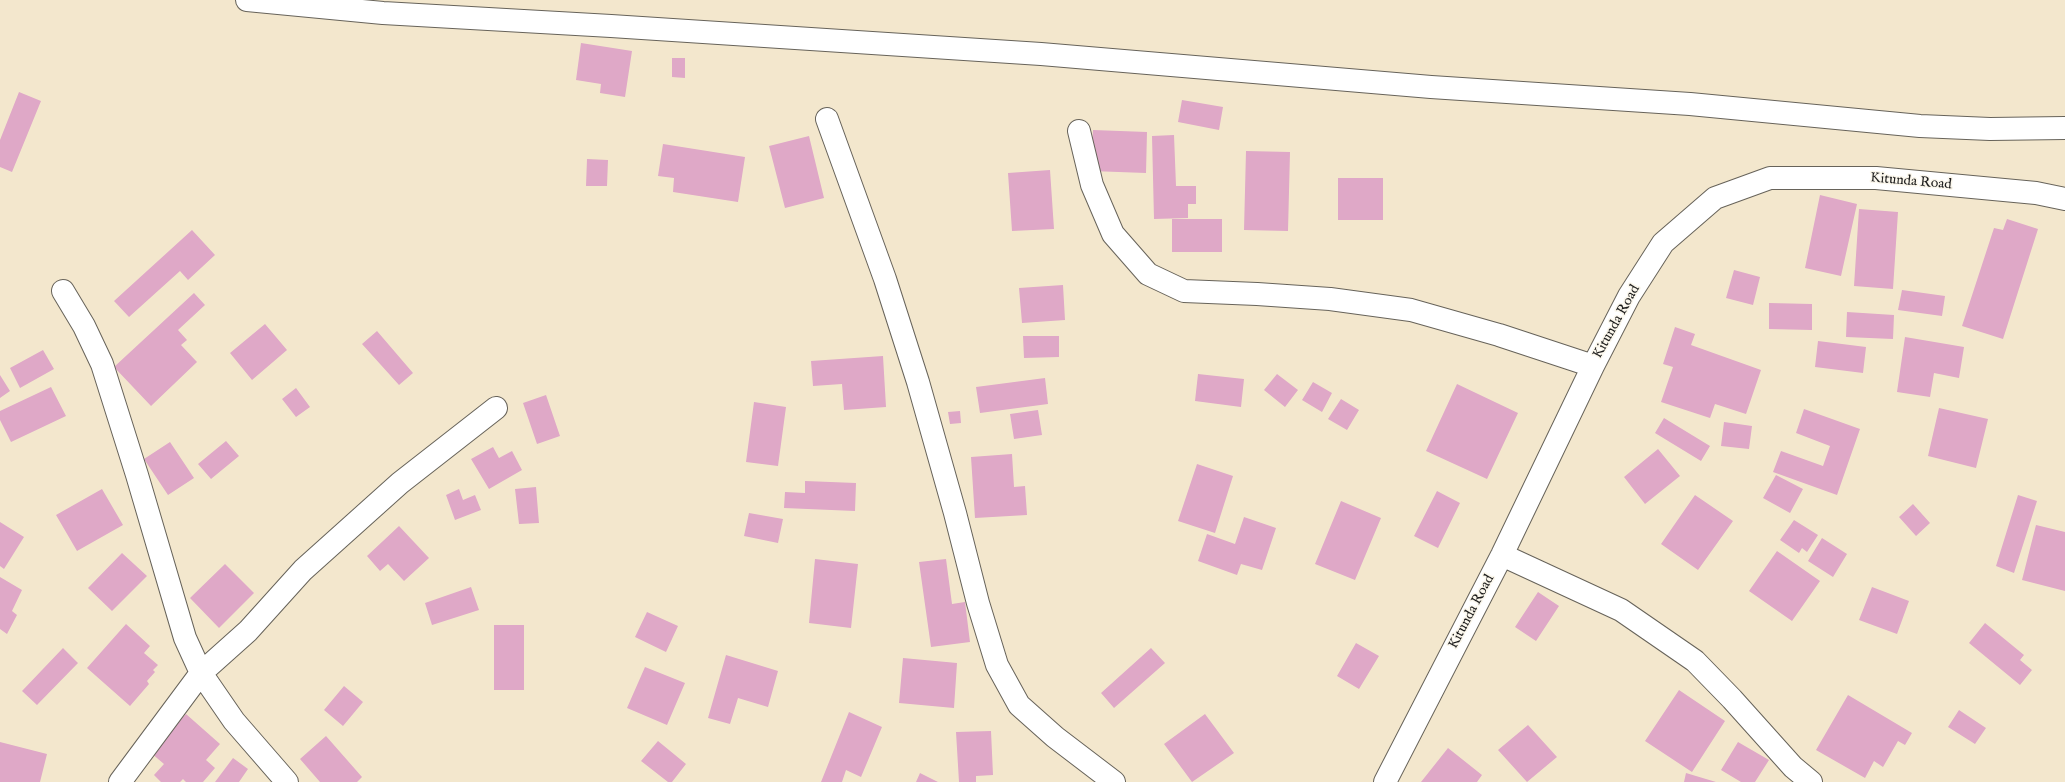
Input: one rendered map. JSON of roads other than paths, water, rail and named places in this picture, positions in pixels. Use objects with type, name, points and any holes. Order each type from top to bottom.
[{"type":"street","points":[[247,0],[375,12],[1041,54],[1431,87],[1690,104],[1904,125],[1990,129],[2065,128]]},
{"type":"street","points":[[827,119],[885,279],[918,382],[957,520],[978,603],[997,665],[1019,705],[1055,737],[1114,782]]},
{"type":"street","points":[[1079,131],[1092,185],[1113,234],[1148,274],[1184,291],[1330,299],[1412,310],[1499,335],[1593,366]]},
{"type":"street","name":"Kitunda Road","points":[[1385,782],[1502,555],[1593,366],[1629,296],[1663,243],[1715,198],[1770,178],[1876,178],[2036,193],[2065,199]]},
{"type":"street","points":[[63,291],[84,326],[102,364],[137,475],[185,638],[202,674],[234,721],[287,782]]},
{"type":"street","points":[[120,782],[202,674],[248,631],[303,570],[400,483],[496,408]]},
{"type":"street","points":[[1502,555],[1621,610],[1695,661],[1732,699],[1793,767],[1811,782]]}]
